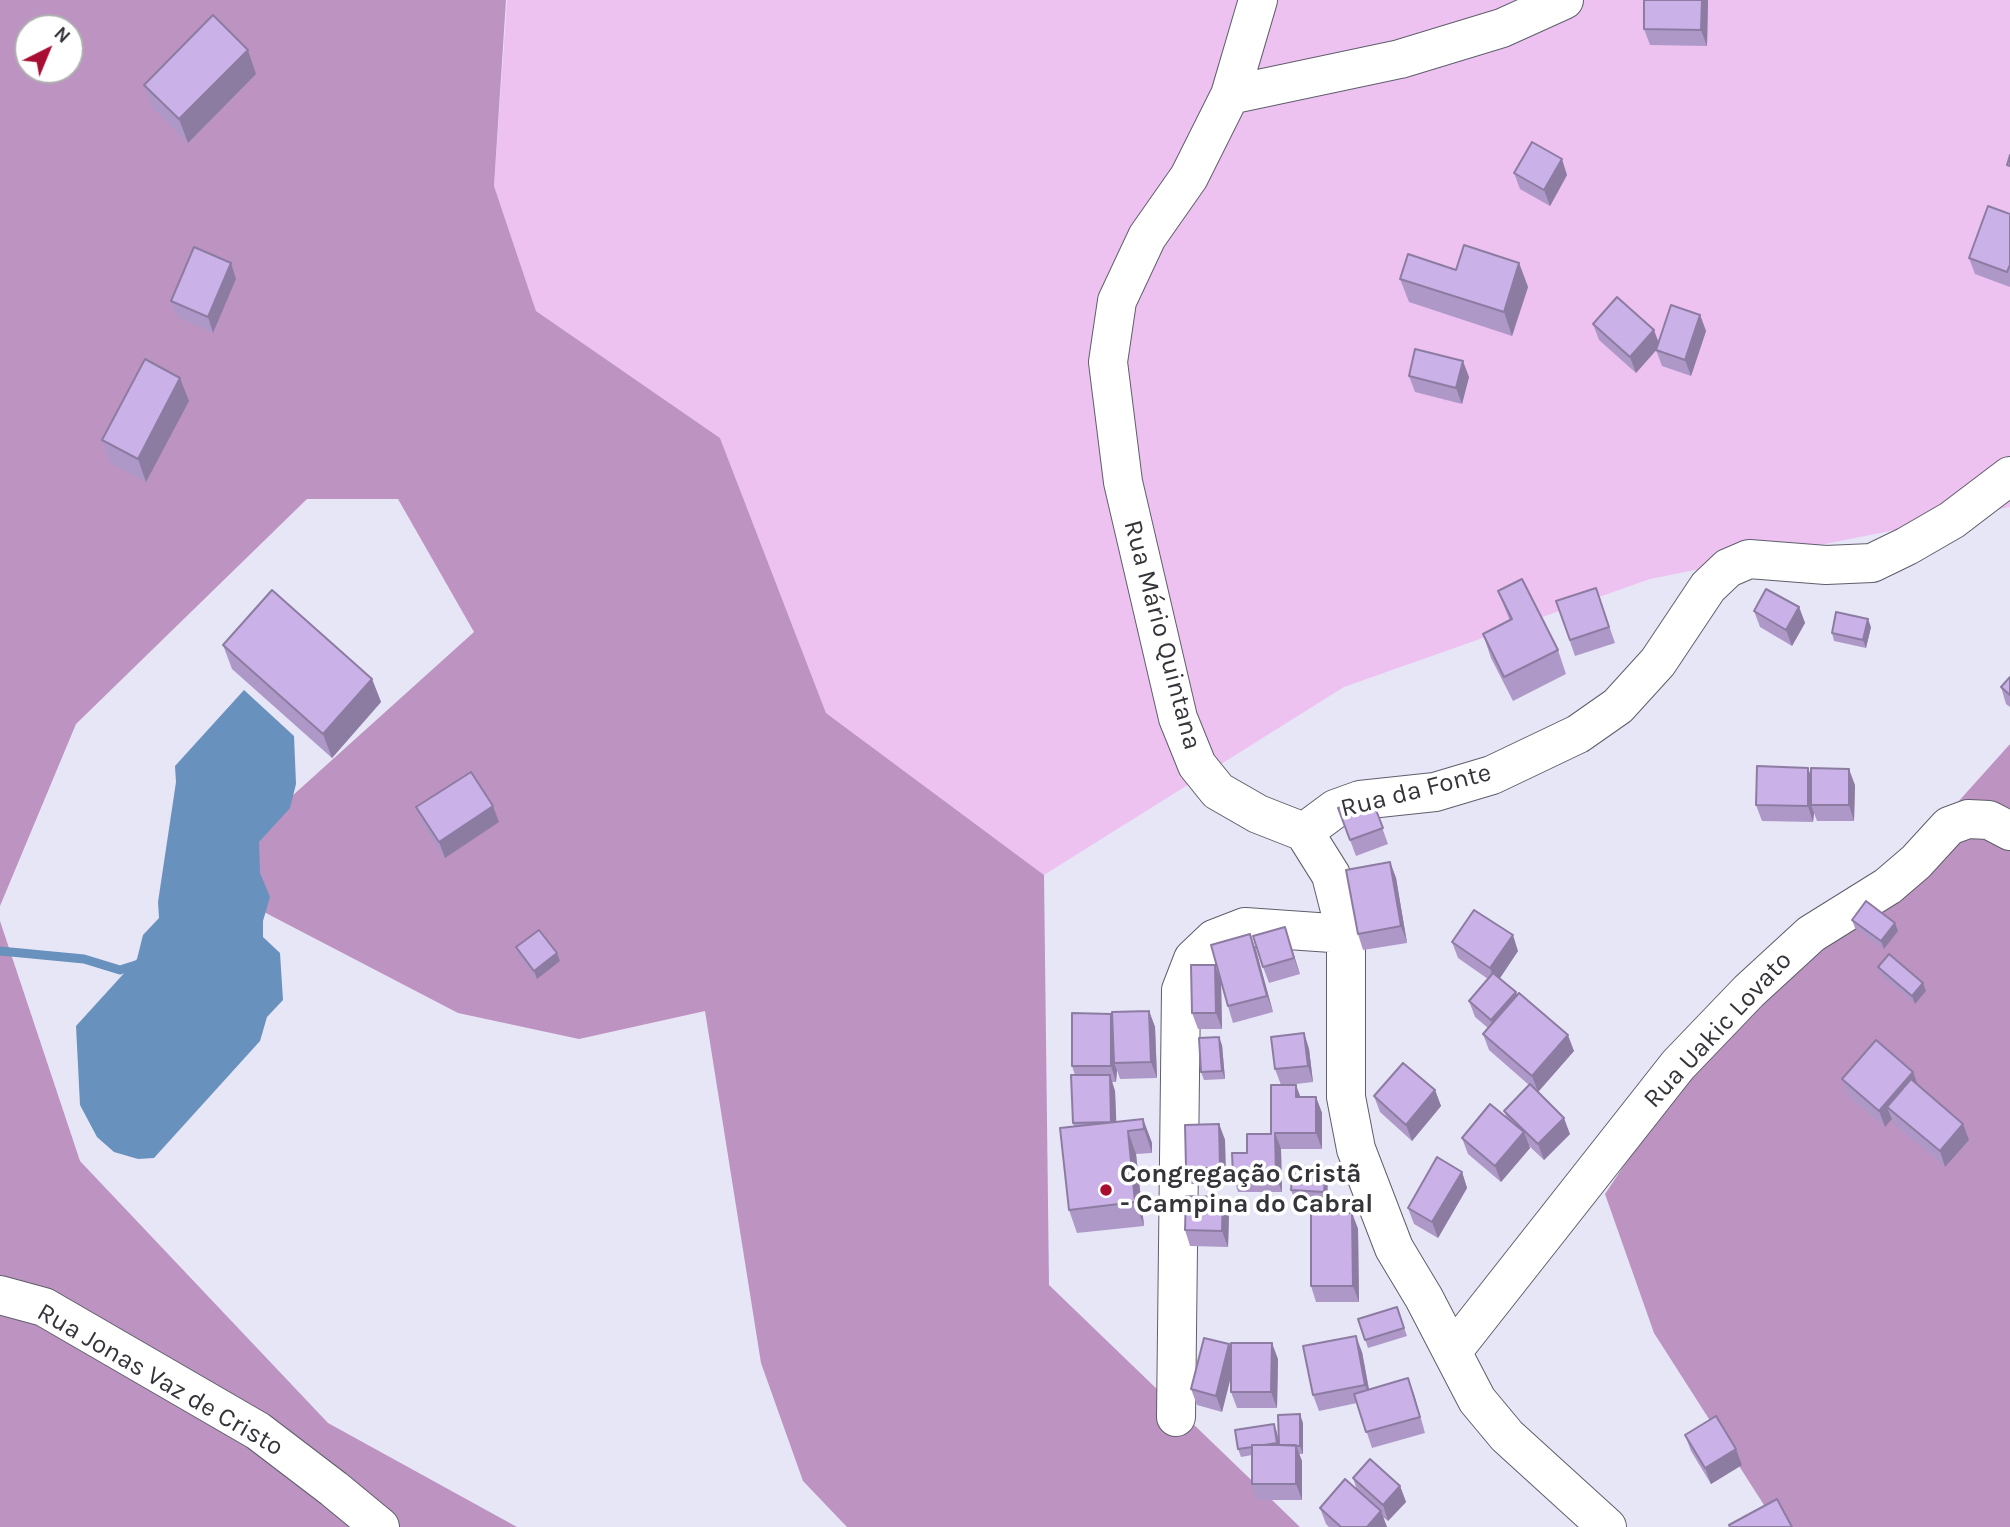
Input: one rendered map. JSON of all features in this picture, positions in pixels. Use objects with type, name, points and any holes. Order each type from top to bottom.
[{"type":"street","name":"Rua Mário Quintana","points":[[1258,0],[1230,95],[1189,177],[1147,237],[1117,301],[1108,362],[1123,482],[1178,718],[1197,765],[1218,791],[1258,814],[1304,832]]},
{"type":"street","points":[[1230,95],[1399,59],[1502,28],[1564,0]]},
{"type":"street","name":"Rua da Fonte","points":[[1304,832],[1335,809],[1360,800],[1435,792],[1480,778],[1578,734],[1618,706],[1658,662],[1708,587],[1728,568],[1749,559],[1826,565],[1872,563],[1952,520],[2010,476]]},
{"type":"street","name":"Rua Uakic Lovato","points":[[1452,1352],[1678,1065],[1749,991],[1811,934],[1888,886],[1916,862],[1949,826],[1968,819],[1989,820],[2010,831]]},
{"type":"street","points":[[1304,832],[1331,875],[1346,933],[1346,1097],[1356,1149],[1394,1248],[1477,1399],[1507,1436],[1607,1527]]},
{"type":"street","points":[[1176,1417],[1181,990],[1193,959],[1214,939],[1245,927],[1346,933]]},
{"type":"street","name":"Rua Jonas Vaz de Cristo","points":[[0,1295],[44,1307],[258,1431],[380,1527]]},
{"type":"shaded area","points":[[0,0],[506,0],[494,186],[536,311],[720,438],[826,713],[1044,875],[1049,1285],[1300,1527],[847,1527],[803,1481],[761,1363],[705,1011],[579,1039],[458,1013],[262,911],[231,851],[474,632],[398,499],[307,499],[76,724],[0,906]]},
{"type":"shaded area","points":[[507,0],[2010,0],[2010,507],[1650,579],[1344,687],[1044,875],[826,713],[720,438],[536,311],[494,186]]},
{"type":"shaded area","points":[[2010,744],[2010,1527],[1766,1527],[1764,1505],[1654,1333],[1605,1194],[1702,1049],[1871,899]]},
{"type":"shaded area","points":[[0,921],[80,1161],[328,1423],[517,1527],[0,1527]]},
{"type":"water","points":[[244,690],[294,736],[296,784],[290,808],[259,842],[260,873],[270,897],[263,921],[263,937],[280,953],[283,1000],[267,1017],[260,1041],[154,1158],[138,1159],[114,1152],[97,1137],[80,1105],[76,1026],[137,959],[143,935],[159,918],[158,902],[176,782],[175,766]]},
{"type":"building","points":[[1644,0],[1702,0],[1701,30],[1644,29]]},
{"type":"building","points":[[213,15],[248,50],[179,119],[144,85]]},
{"type":"building","points":[[1532,142],[1562,159],[1544,190],[1514,173]]},
{"type":"building","points":[[1988,206],[2010,214],[2010,265],[2007,272],[1969,258]]},
{"type":"building","points":[[1464,245],[1519,263],[1504,312],[1400,279],[1408,254],[1456,270]]},
{"type":"building","points":[[194,247],[231,263],[208,317],[171,301]]},
{"type":"building","points":[[1617,297],[1654,330],[1630,357],[1593,324]]},
{"type":"building","points":[[1671,305],[1700,315],[1685,360],[1656,350]]},
{"type":"building","points":[[1415,349],[1463,361],[1456,388],[1409,376]]},
{"type":"building","points":[[145,359],[180,378],[138,459],[102,440]]},
{"type":"building","points":[[1522,579],[1558,650],[1504,677],[1483,634],[1512,619],[1498,591]]},
{"type":"building","points":[[1596,588],[1609,627],[1570,640],[1556,601]]},
{"type":"building","points":[[1766,589],[1799,607],[1786,630],[1754,611]]},
{"type":"building","points":[[272,590],[372,679],[323,734],[223,645]]},
{"type":"building","points":[[1836,612],[1868,619],[1863,640],[1832,633]]},
{"type":"building","points":[[2010,677],[2010,695],[2001,687]]},
{"type":"building","points":[[1757,766],[1808,768],[1808,806],[1756,805]]},
{"type":"building","points":[[1811,768],[1849,769],[1849,805],[1811,805]]},
{"type":"building","points":[[471,772],[493,806],[439,842],[416,807]]},
{"type":"building","points":[[1371,797],[1383,828],[1350,840],[1338,808]]},
{"type":"building","points":[[1390,862],[1401,926],[1358,934],[1346,870]]},
{"type":"building","points":[[1866,901],[1895,923],[1881,941],[1852,920]]},
{"type":"building","points":[[1474,910],[1513,935],[1490,968],[1452,942]]},
{"type":"building","points":[[1285,927],[1294,958],[1263,967],[1253,936]]},
{"type":"building","points":[[539,930],[557,953],[534,971],[516,947]]},
{"type":"building","points":[[1250,934],[1267,996],[1228,1006],[1211,945]]},
{"type":"building","points":[[1889,954],[1923,983],[1912,996],[1878,967]]},
{"type":"building","points":[[1191,965],[1215,965],[1216,1013],[1192,1013]]},
{"type":"building","points":[[1493,973],[1516,992],[1491,1020],[1469,1001]]},
{"type":"building","points":[[1519,993],[1568,1035],[1532,1076],[1483,1034]]},
{"type":"building","points":[[1149,1011],[1151,1062],[1114,1063],[1112,1012]]},
{"type":"building","points":[[1072,1013],[1111,1014],[1111,1066],[1072,1066]]},
{"type":"building","points":[[1304,1033],[1308,1066],[1275,1069],[1271,1037]]},
{"type":"building","points":[[1219,1037],[1222,1071],[1201,1072],[1199,1038]]},
{"type":"building","points":[[1876,1040],[1913,1072],[1879,1111],[1842,1079]]},
{"type":"building","points":[[1403,1063],[1435,1090],[1406,1125],[1374,1096]]},
{"type":"building","points":[[1071,1075],[1110,1075],[1111,1122],[1073,1123]]},
{"type":"building","points":[[1911,1079],[1963,1124],[1940,1151],[1887,1107]]},
{"type":"building","points":[[1530,1084],[1564,1118],[1538,1144],[1504,1111]]},
{"type":"building","points":[[1271,1085],[1296,1085],[1296,1097],[1316,1097],[1316,1133],[1275,1133],[1276,1176],[1233,1176],[1232,1153],[1247,1153],[1247,1134],[1271,1134]]},
{"type":"building","points":[[1490,1104],[1524,1132],[1495,1166],[1462,1138]]},
{"type":"building","name":"Congregação Cristã - Campina do Cabral","points":[[1143,1119],[1144,1129],[1128,1131],[1135,1202],[1069,1210],[1060,1128]]},
{"type":"building","points":[[1219,1124],[1220,1168],[1186,1168],[1185,1125]]},
{"type":"building","points":[[1437,1157],[1462,1172],[1432,1222],[1408,1208]]},
{"type":"building","points":[[1293,1166],[1326,1168],[1324,1192],[1291,1190]]},
{"type":"building","points":[[1186,1196],[1223,1197],[1222,1231],[1185,1230]]},
{"type":"building","points":[[1311,1213],[1352,1213],[1353,1286],[1311,1286]]},
{"type":"building","points":[[1397,1307],[1404,1328],[1365,1340],[1358,1319]]},
{"type":"building","points":[[1356,1336],[1365,1385],[1313,1395],[1303,1346]]},
{"type":"building","points":[[1204,1338],[1229,1344],[1216,1396],[1191,1389]]},
{"type":"building","points":[[1231,1343],[1272,1343],[1271,1392],[1231,1392]]},
{"type":"building","points":[[1408,1378],[1420,1417],[1366,1432],[1354,1394]]},
{"type":"building","points":[[1300,1414],[1300,1446],[1279,1445],[1278,1415]]},
{"type":"building","points":[[1716,1416],[1736,1449],[1705,1468],[1685,1435]]},
{"type":"building","points":[[1274,1424],[1277,1443],[1238,1449],[1235,1430]]},
{"type":"building","points":[[1252,1445],[1296,1445],[1296,1484],[1252,1484]]},
{"type":"building","points":[[1370,1459],[1400,1486],[1383,1505],[1353,1478]]},
{"type":"building","points":[[1345,1479],[1381,1511],[1367,1527],[1341,1527],[1320,1508]]},
{"type":"building","points":[[1777,1499],[1792,1527],[1730,1527],[1729,1525]]},
{"type":"waterway","points":[[0,951],[84,959],[120,970],[139,964]]},
{"type":"place","name":"Congregação Cristã - Campina do Cabral","points":[[1106,1190]]}]
